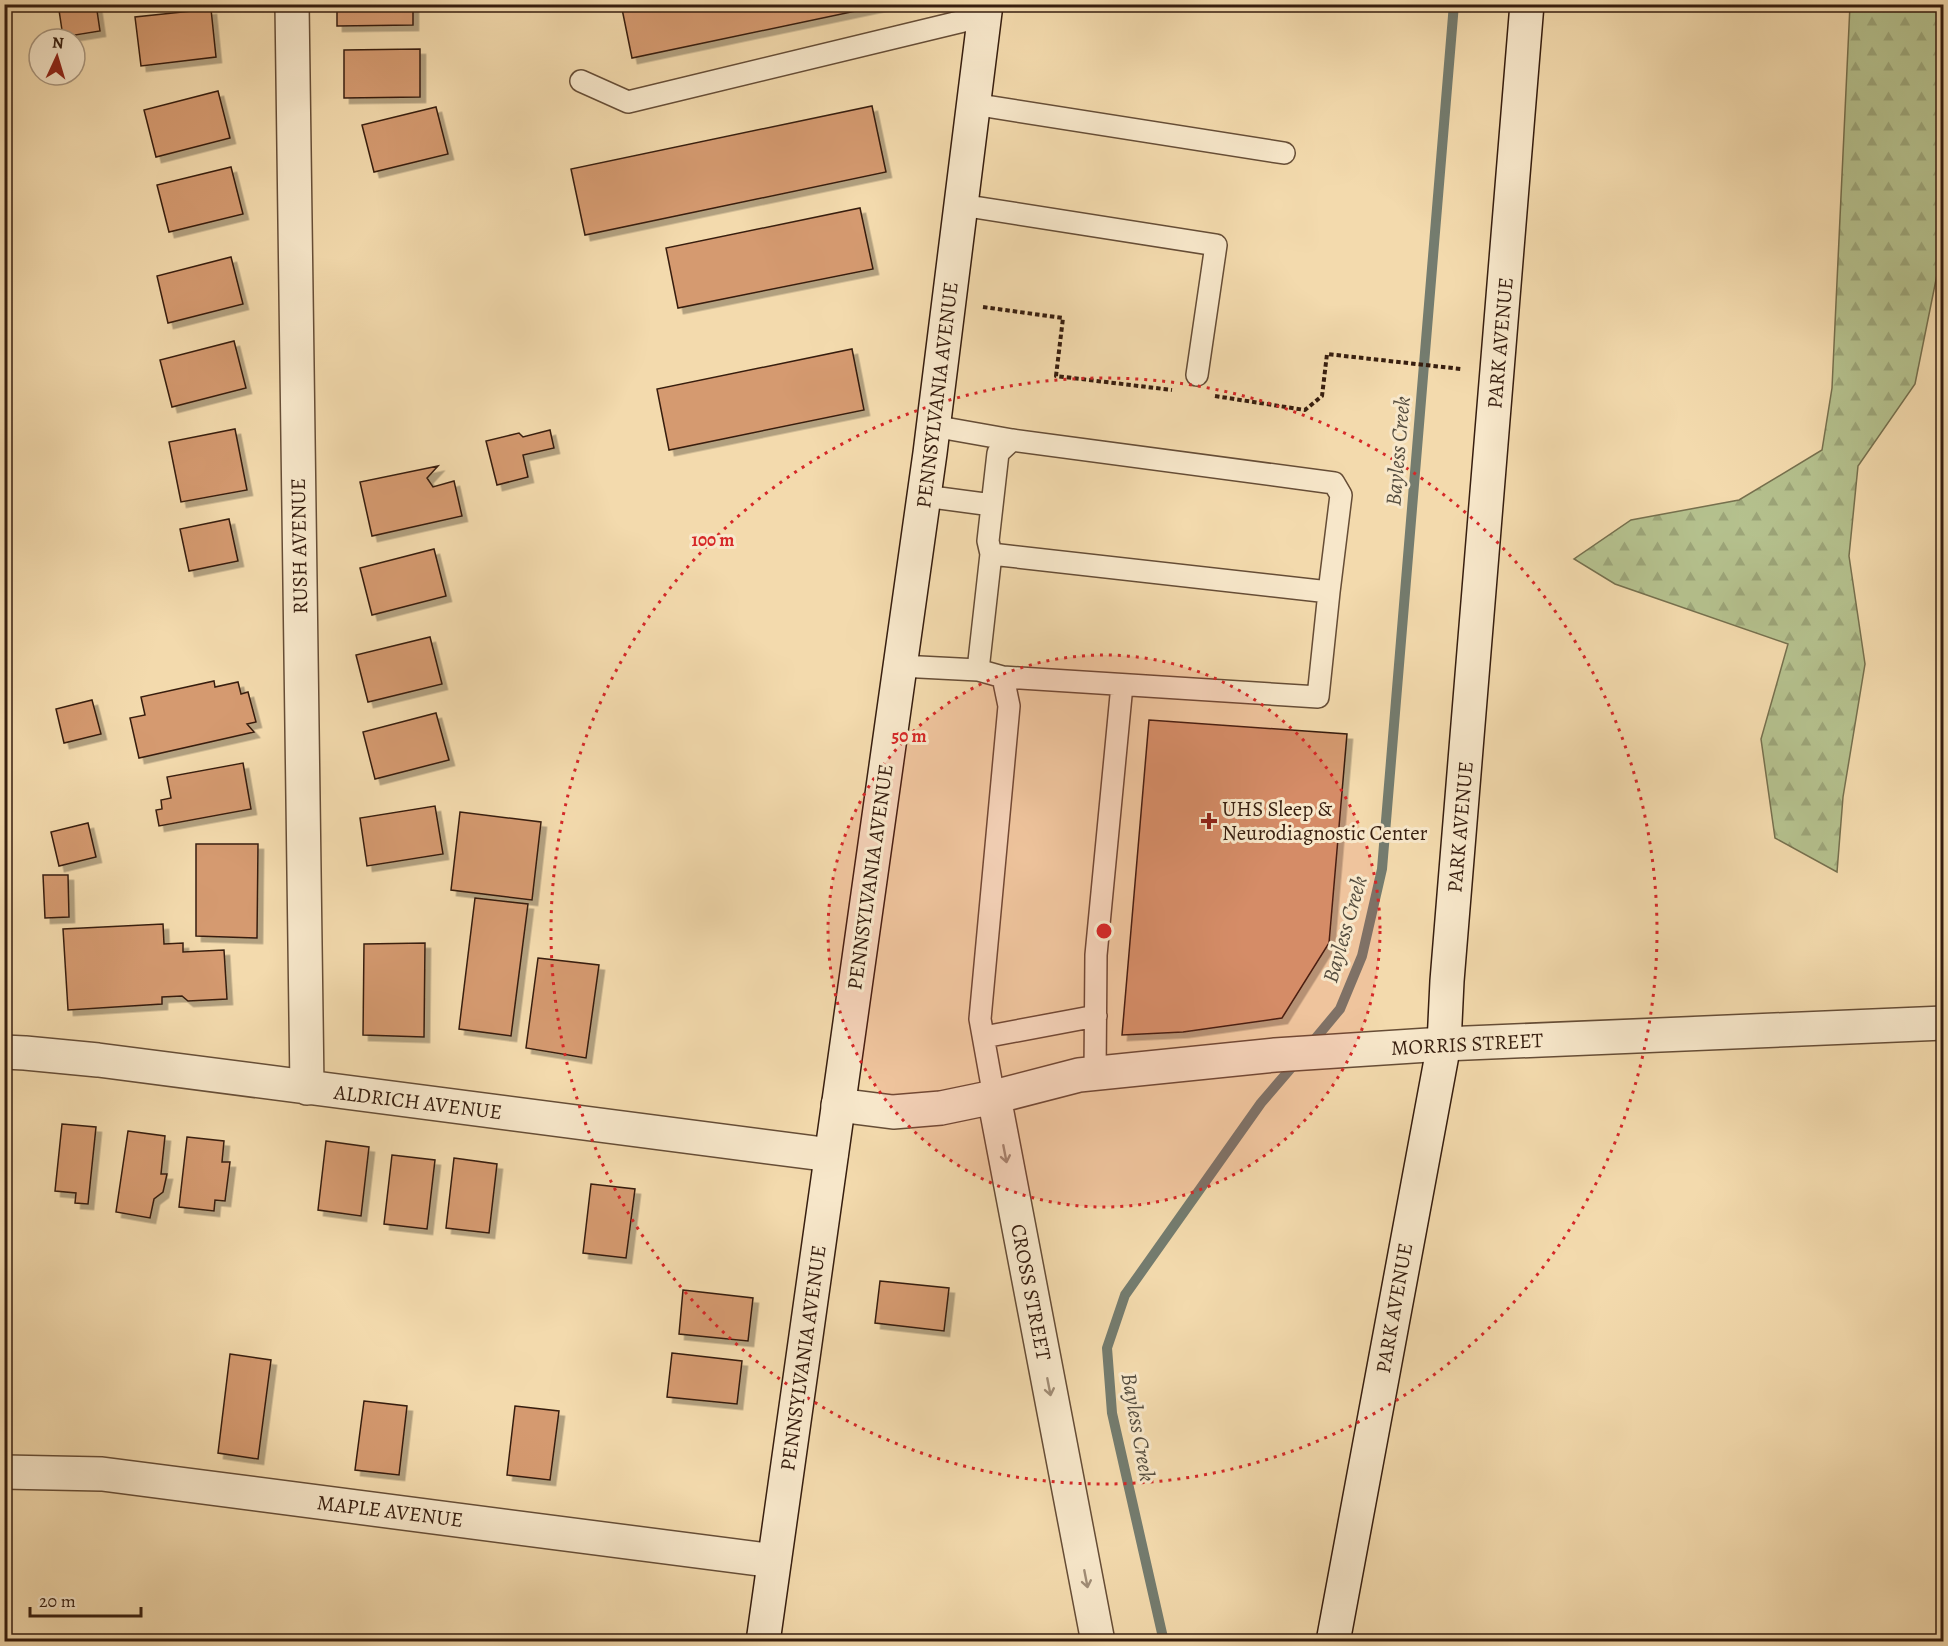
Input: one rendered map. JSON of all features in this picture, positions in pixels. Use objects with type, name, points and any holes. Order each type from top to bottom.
[{"type":"street","name":"RUSH AVENUE","points":[[292,4],[308,1088]]},
{"type":"street","name":"PARK AVENUE","points":[[1333,1641],[1444,1044],[1447,981],[1527,4]]},
{"type":"street","name":"PENNSYLVANIA AVENUE","points":[[763,1641],[924,496],[985,10]]},
{"type":"street","name":"MORRIS STREET","points":[[994,1097],[1079,1075],[1275,1055],[1444,1044],[1944,1023]]},
{"type":"street","name":"ALDRICH AVENUE","points":[[4,1052],[98,1060],[831,1155]]},
{"type":"street","points":[[838,1105],[893,1112],[941,1108],[994,1097]]},
{"type":"street","name":"CROSS STREET","points":[[994,1097],[1098,1641]]},
{"type":"street","name":"MAPLE AVENUE","points":[[4,1472],[102,1474],[774,1561]]},
{"type":"lane","points":[[581,81],[628,102],[985,10]]},
{"type":"lane","points":[[973,104],[1284,153]]},
{"type":"lane","points":[[961,205],[1216,245],[1197,375]]},
{"type":"lane","points":[[900,666],[978,670],[1003,677],[1318,698],[1341,495],[1334,483],[1012,440],[933,426]]},
{"type":"lane","points":[[978,670],[991,554],[988,541],[998,453],[1012,440]]},
{"type":"lane","points":[[924,496],[992,505]]},
{"type":"lane","points":[[991,554],[1329,592]]},
{"type":"lane","points":[[994,1097],[980,1018],[1009,706],[1003,677]]},
{"type":"lane","points":[[1095,1073],[1096,955],[1122,685]]},
{"type":"lane","points":[[984,1037],[1096,1016]]},
{"type":"path","points":[[949,302],[1063,318],[1056,376],[1182,391]]},
{"type":"path","points":[[1207,395],[1305,410],[1322,396],[1327,354],[1447,367]]},
{"type":"green space","points":[[1850,5],[1943,5],[1943,245],[1915,384],[1858,466],[1849,556],[1865,664],[1843,797],[1837,872],[1775,838],[1761,739],[1788,644],[1615,584],[1574,559],[1631,520],[1739,500],[1822,450],[1832,388]]},
{"type":"building","points":[[96,4],[100,31],[87,33],[87,27],[62,27],[59,10]]},
{"type":"building","points":[[337,4],[413,4],[413,25],[337,26]]},
{"type":"building","points":[[621,4],[889,4],[632,58]]},
{"type":"building","points":[[211,9],[216,57],[141,66],[135,17]]},
{"type":"building","points":[[420,49],[420,97],[344,98],[344,50]]},
{"type":"building","points":[[218,91],[230,138],[156,157],[144,110]]},
{"type":"building","points":[[872,106],[886,172],[585,235],[571,169]]},
{"type":"building","points":[[436,107],[448,154],[374,172],[362,125]]},
{"type":"building","points":[[231,167],[243,214],[169,232],[157,185]]},
{"type":"building","points":[[860,208],[873,269],[678,308],[666,248]]},
{"type":"building","points":[[231,257],[243,304],[168,323],[157,276]]},
{"type":"building","points":[[234,341],[246,388],[172,407],[160,360]]},
{"type":"building","points":[[852,349],[864,410],[669,450],[657,389]]},
{"type":"building","points":[[235,429],[247,490],[181,502],[169,442]]},
{"type":"building","points":[[550,430],[554,448],[523,455],[528,477],[497,485],[486,441],[519,433],[523,437]]},
{"type":"building","points":[[438,466],[427,478],[433,487],[454,481],[462,516],[372,536],[360,482]]},
{"type":"building","points":[[229,519],[238,561],[189,571],[180,529]]},
{"type":"building","points":[[434,549],[446,596],[372,615],[360,568]]},
{"type":"building","points":[[430,637],[442,684],[368,702],[356,655]]},
{"type":"building","points":[[214,681],[215,687],[238,682],[241,694],[248,692],[256,722],[247,724],[254,732],[139,758],[130,718],[145,715],[141,697]]},
{"type":"building","points":[[92,700],[101,734],[64,743],[56,709]]},
{"type":"building","points":[[436,713],[449,760],[375,779],[363,732]]},
{"type":"building","points":[[1149,720],[1347,734],[1329,943],[1282,1018],[1183,1032],[1122,1035]]},
{"type":"building","points":[[243,763],[251,809],[159,826],[156,810],[162,809],[161,800],[171,798],[167,777]]},
{"type":"building","points":[[435,806],[443,854],[367,866],[360,818]]},
{"type":"building","points":[[460,812],[541,822],[532,900],[451,890]]},
{"type":"building","points":[[88,823],[96,857],[59,866],[51,832]]},
{"type":"building","points":[[196,844],[258,844],[257,938],[196,936]]},
{"type":"building","points":[[43,875],[68,875],[69,917],[45,918]]},
{"type":"building","points":[[475,898],[528,904],[511,1036],[459,1029]]},
{"type":"building","points":[[163,924],[164,944],[183,943],[183,952],[224,950],[227,999],[188,1001],[182,996],[162,997],[162,1004],[68,1010],[63,929]]},
{"type":"building","points":[[425,943],[424,1037],[363,1035],[364,944]]},
{"type":"building","points":[[538,958],[599,965],[586,1058],[526,1048]]},
{"type":"building","points":[[62,1124],[96,1127],[88,1204],[75,1203],[76,1193],[55,1191]]},
{"type":"building","points":[[128,1131],[165,1136],[161,1174],[167,1174],[163,1192],[154,1199],[150,1218],[116,1212]]},
{"type":"building","points":[[187,1137],[224,1141],[222,1162],[230,1162],[225,1201],[215,1200],[214,1211],[179,1207]]},
{"type":"building","points":[[326,1141],[369,1147],[361,1216],[318,1210]]},
{"type":"building","points":[[392,1155],[435,1160],[427,1229],[384,1224]]},
{"type":"building","points":[[454,1158],[497,1164],[489,1233],[446,1228]]},
{"type":"building","points":[[591,1184],[635,1189],[626,1258],[583,1253]]},
{"type":"building","points":[[880,1281],[949,1288],[944,1331],[875,1323]]},
{"type":"building","points":[[683,1290],[753,1298],[748,1341],[679,1334]]},
{"type":"building","points":[[672,1353],[742,1361],[737,1404],[667,1397]]},
{"type":"building","points":[[230,1354],[271,1360],[258,1459],[218,1453]]},
{"type":"building","points":[[364,1401],[407,1406],[399,1475],[355,1470]]},
{"type":"building","points":[[515,1406],[559,1411],[550,1480],[507,1475]]},
{"type":"waterway","name":"Bayless Creek","points":[[1310,1045],[1340,1009],[1362,956],[1382,869],[1454,4]]},
{"type":"waterway","name":"Bayless Creek","points":[[1164,1642],[1112,1413],[1107,1348],[1125,1295],[1261,1103],[1298,1060]]},
{"type":"place","name":"UHS Sleep & Neurodiagnostic Center","points":[[1209,821]]}]
